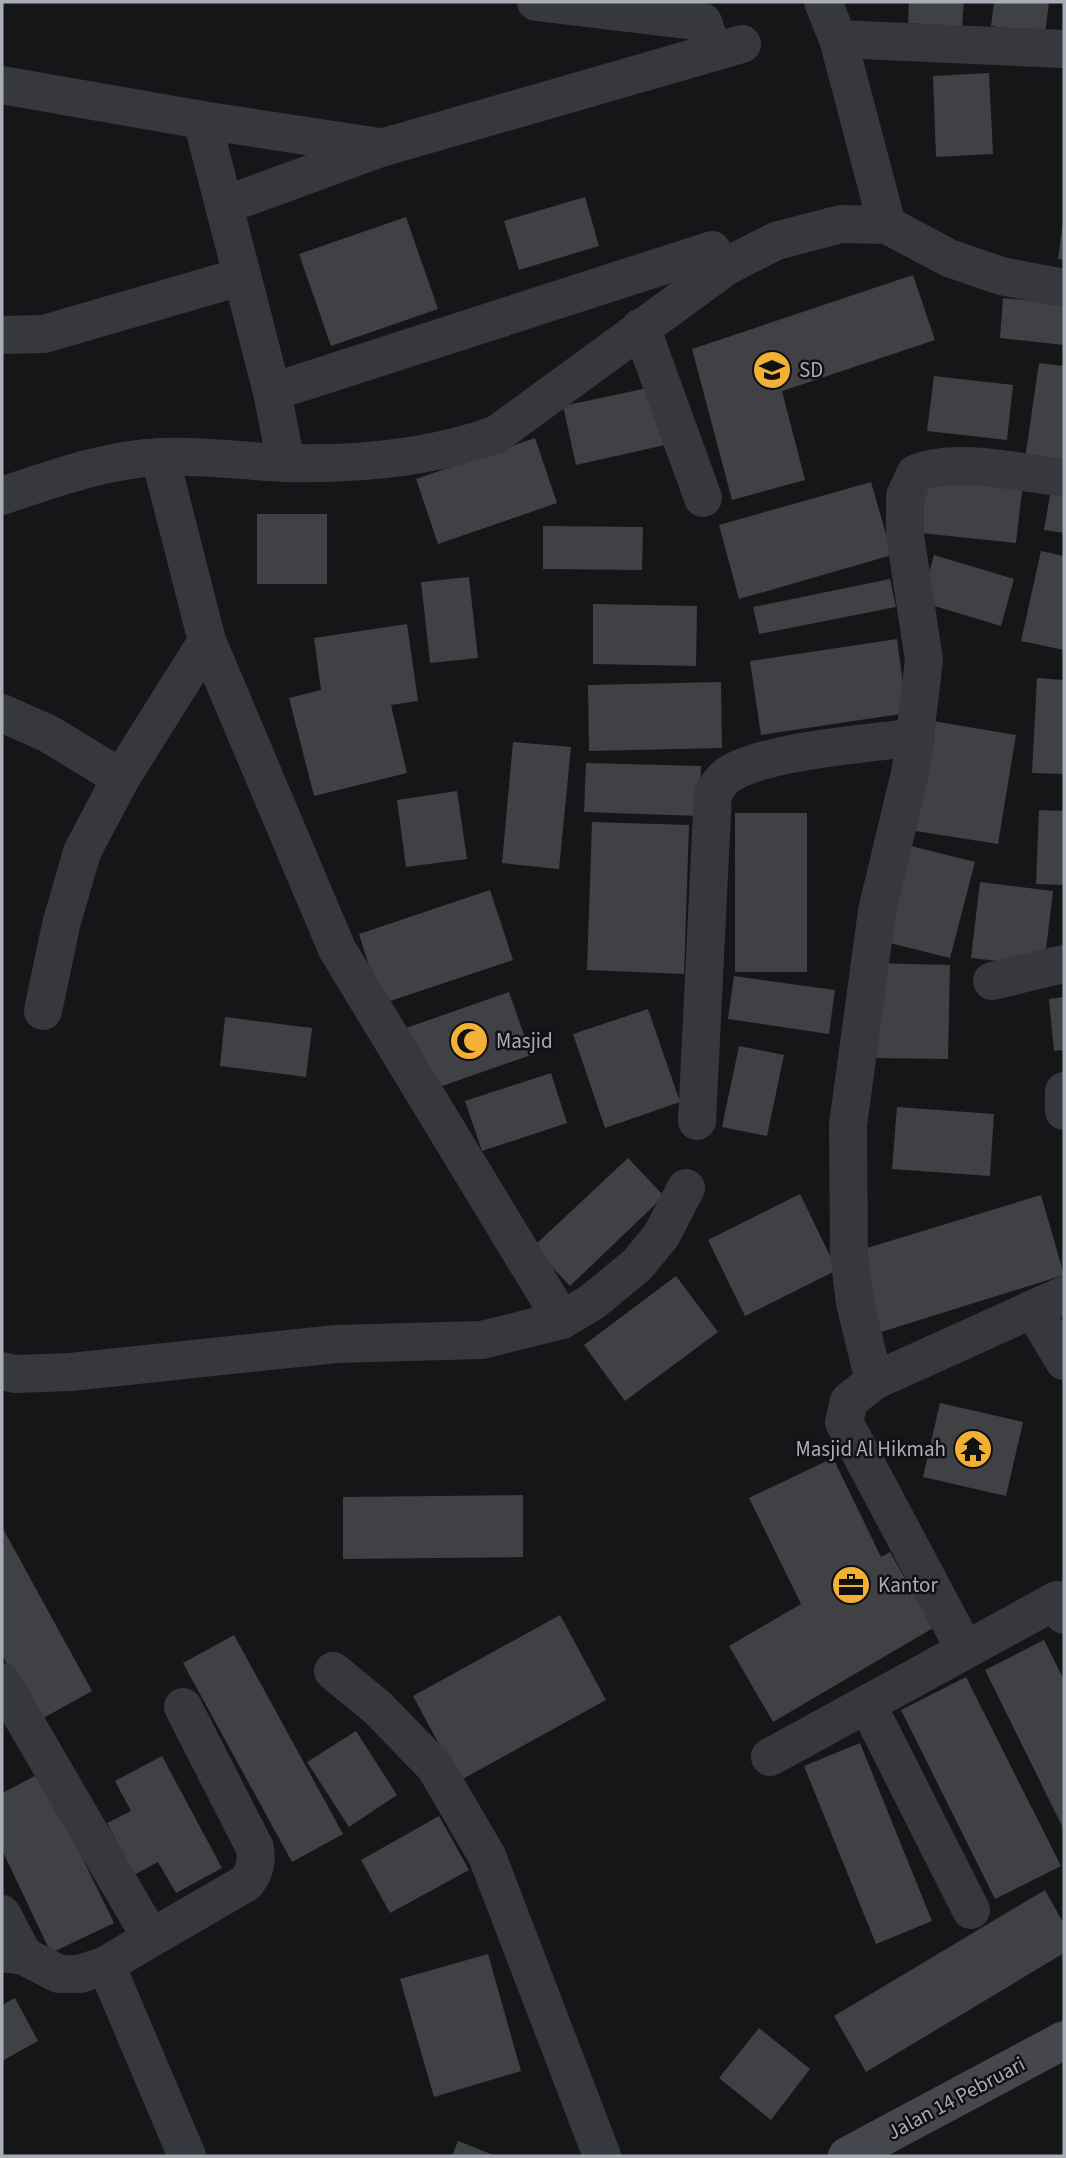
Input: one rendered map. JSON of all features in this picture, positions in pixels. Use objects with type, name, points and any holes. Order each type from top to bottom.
[{"type":"main road","name":"Jalan 14 Pebruari","points":[[869,2151],[1064,2040]]},
{"type":"street","points":[[536,2],[716,30]]},
{"type":"street","points":[[823,2],[838,39],[887,225]]},
{"type":"street","points":[[225,205],[716,30]]},
{"type":"street","points":[[838,39],[1064,48]]},
{"type":"street","points":[[2,85],[381,148]]},
{"type":"street","points":[[201,120],[272,392],[286,463]]},
{"type":"street","points":[[2,496],[95,466],[160,457],[286,463],[410,458],[457,449],[487,437],[610,354],[641,327],[727,267],[776,241],[841,224],[887,225],[949,258],[1001,276],[1064,288]]},
{"type":"street","points":[[272,392],[712,250]]},
{"type":"street","points":[[2,335],[44,334],[240,276]]},
{"type":"street","points":[[641,327],[703,498]]},
{"type":"street","points":[[160,457],[207,641],[337,949],[562,1320]]},
{"type":"street","points":[[874,1381],[855,1303],[849,1254],[848,1125],[877,911],[916,737],[924,660],[905,535],[905,496],[915,474],[926,469],[977,467],[1064,478]]},
{"type":"street","points":[[43,1011],[61,925],[82,852],[121,778],[207,641]]},
{"type":"street","points":[[2,713],[49,734],[121,778]]},
{"type":"street","points":[[697,1121],[713,793],[730,773],[751,764],[814,751],[916,737]]},
{"type":"street","points":[[992,981],[1064,964]]},
{"type":"street","points":[[1064,1091],[1064,1111]]},
{"type":"street","points":[[2,1371],[15,1374],[71,1372],[336,1344],[482,1340],[562,1320],[592,1302],[637,1265],[661,1236],[686,1188]]},
{"type":"street","points":[[965,1650],[844,1423],[849,1401],[874,1381],[1049,1302],[1064,1362]]},
{"type":"street","points":[[770,1757],[965,1650],[1062,1604]]},
{"type":"street","points":[[333,1671],[378,1708],[435,1767],[487,1856],[602,2156]]},
{"type":"street","points":[[2,1682],[151,1938]]},
{"type":"street","points":[[867,1704],[971,1910]]},
{"type":"street","points":[[2,1914],[13,1954],[59,1974],[80,1974],[106,1965],[246,1883],[254,1873],[255,1848],[183,1707]]},
{"type":"street","points":[[106,1965],[187,2156]]},
{"type":"building","points":[[909,2],[964,2],[962,27],[908,23]]},
{"type":"building","points":[[994,2],[1049,2],[1045,33],[991,26]]},
{"type":"building","points":[[989,73],[993,154],[936,157],[933,76]]},
{"type":"building","points":[[585,197],[599,246],[519,270],[504,221]]},
{"type":"building","points":[[406,217],[438,309],[331,346],[299,254]]},
{"type":"building","points":[[1064,222],[1064,260],[1058,259]]},
{"type":"building","name":"SD","points":[[913,275],[935,340],[782,391],[805,480],[732,500],[692,349]]},
{"type":"building","points":[[1003,298],[1064,304],[1064,345],[1000,338]]},
{"type":"building","points":[[1039,363],[1064,366],[1064,464],[1025,459]]},
{"type":"building","points":[[934,376],[1013,385],[1007,440],[927,431]]},
{"type":"building","points":[[652,387],[665,445],[576,465],[563,406]]},
{"type":"building","points":[[535,438],[557,503],[438,544],[416,479]]},
{"type":"building","points":[[927,472],[1023,483],[1016,543],[921,533]]},
{"type":"building","points":[[871,482],[892,555],[739,599],[719,525]]},
{"type":"building","points":[[1051,489],[1064,492],[1064,533],[1044,530]]},
{"type":"building","points":[[257,514],[327,514],[327,584],[257,584]]},
{"type":"building","points":[[543,526],[643,527],[642,570],[543,569]]},
{"type":"building","points":[[1041,551],[1064,556],[1064,650],[1021,641]]},
{"type":"building","points":[[934,555],[1014,579],[1001,626],[921,602]]},
{"type":"building","points":[[469,577],[478,658],[430,663],[421,582]]},
{"type":"building","points":[[890,579],[896,607],[759,634],[753,607]]},
{"type":"building","points":[[593,604],[697,606],[696,666],[593,664]]},
{"type":"building","points":[[407,624],[418,701],[391,705],[407,773],[314,796],[289,698],[321,690],[314,638]]},
{"type":"building","points":[[897,639],[907,713],[761,735],[750,661]]},
{"type":"building","points":[[1037,678],[1064,680],[1064,774],[1032,773]]},
{"type":"building","points":[[721,682],[722,748],[589,751],[588,685]]},
{"type":"building","points":[[927,720],[1016,735],[998,844],[909,830]]},
{"type":"building","points":[[513,742],[571,747],[559,869],[502,863]]},
{"type":"building","points":[[586,763],[701,766],[699,816],[584,812]]},
{"type":"building","points":[[457,791],[467,859],[406,867],[397,800]]},
{"type":"building","points":[[1039,810],[1064,811],[1064,885],[1036,884]]},
{"type":"building","points":[[735,813],[807,813],[807,972],[735,972]]},
{"type":"building","points":[[592,822],[689,825],[684,974],[587,970]]},
{"type":"building","points":[[903,844],[975,862],[950,958],[878,940]]},
{"type":"building","points":[[980,882],[1053,891],[1044,966],[971,958]]},
{"type":"building","points":[[490,890],[513,960],[381,1004],[359,934]]},
{"type":"building","points":[[870,963],[950,965],[948,1059],[868,1058]]},
{"type":"building","points":[[734,976],[835,990],[829,1034],[728,1019]]},
{"type":"building","name":"Masjid","points":[[509,992],[531,1055],[428,1091],[406,1028]]},
{"type":"building","points":[[1064,997],[1064,1050],[1054,1051],[1049,999]]},
{"type":"building","points":[[648,1009],[680,1102],[605,1128],[573,1034]]},
{"type":"building","points":[[225,1017],[312,1028],[306,1077],[220,1066]]},
{"type":"building","points":[[739,1046],[784,1055],[767,1136],[722,1127]]},
{"type":"building","points":[[551,1073],[567,1123],[482,1151],[465,1101]]},
{"type":"building","points":[[897,1107],[994,1114],[990,1176],[892,1169]]},
{"type":"building","points":[[628,1158],[664,1196],[570,1286],[533,1247]]},
{"type":"building","points":[[800,1194],[837,1270],[745,1316],[708,1240]]},
{"type":"building","points":[[1041,1195],[1064,1275],[878,1333],[854,1252]]},
{"type":"building","points":[[676,1276],[718,1332],[625,1401],[584,1345]]},
{"type":"building","name":"Masjid Al Hikmah","points":[[940,1403],[1023,1422],[1006,1496],[923,1477]]},
{"type":"building","name":"Kantor","points":[[833,1458],[881,1557],[890,1552],[933,1628],[773,1722],[729,1646],[801,1604],[749,1498]]},
{"type":"building","points":[[523,1495],[523,1557],[343,1559],[343,1497]]},
{"type":"building","points":[[2,1527],[92,1691],[38,1721],[2,1655]]},
{"type":"building","points":[[560,1615],[606,1700],[459,1781],[413,1696]]},
{"type":"building","points":[[234,1635],[343,1834],[292,1862],[183,1663]]},
{"type":"building","points":[[1044,1640],[1064,1680],[1064,1830],[985,1670]]},
{"type":"building","points":[[966,1677],[1061,1866],[995,1899],[901,1710]]},
{"type":"building","points":[[356,1731],[397,1795],[349,1827],[307,1762]]},
{"type":"building","points":[[860,1743],[932,1921],[876,1944],[804,1766]]},
{"type":"building","points":[[162,1756],[222,1868],[176,1893],[158,1862],[134,1875],[107,1823],[131,1811],[115,1781]]},
{"type":"building","points":[[41,1773],[114,1923],[51,1953],[2,1850],[2,1793]]},
{"type":"building","points":[[439,1816],[469,1870],[390,1913],[361,1860]]},
{"type":"building","points":[[1045,1890],[1064,1924],[1064,1953],[866,2072],[834,2016]]},
{"type":"building","points":[[488,1954],[521,2071],[434,2097],[400,1979]]},
{"type":"building","points":[[15,1998],[38,2041],[2,2061],[2,2005]]},
{"type":"building","points":[[759,2028],[810,2069],[771,2120],[719,2078]]},
{"type":"building","points":[[458,2141],[496,2156],[452,2156]]},
{"type":"place","name":"SD","points":[[772,370]]},
{"type":"place","name":"Masjid","points":[[469,1041]]},
{"type":"place","name":"Masjid Al Hikmah","points":[[973,1449]]},
{"type":"place","name":"Kantor","points":[[851,1585]]}]
